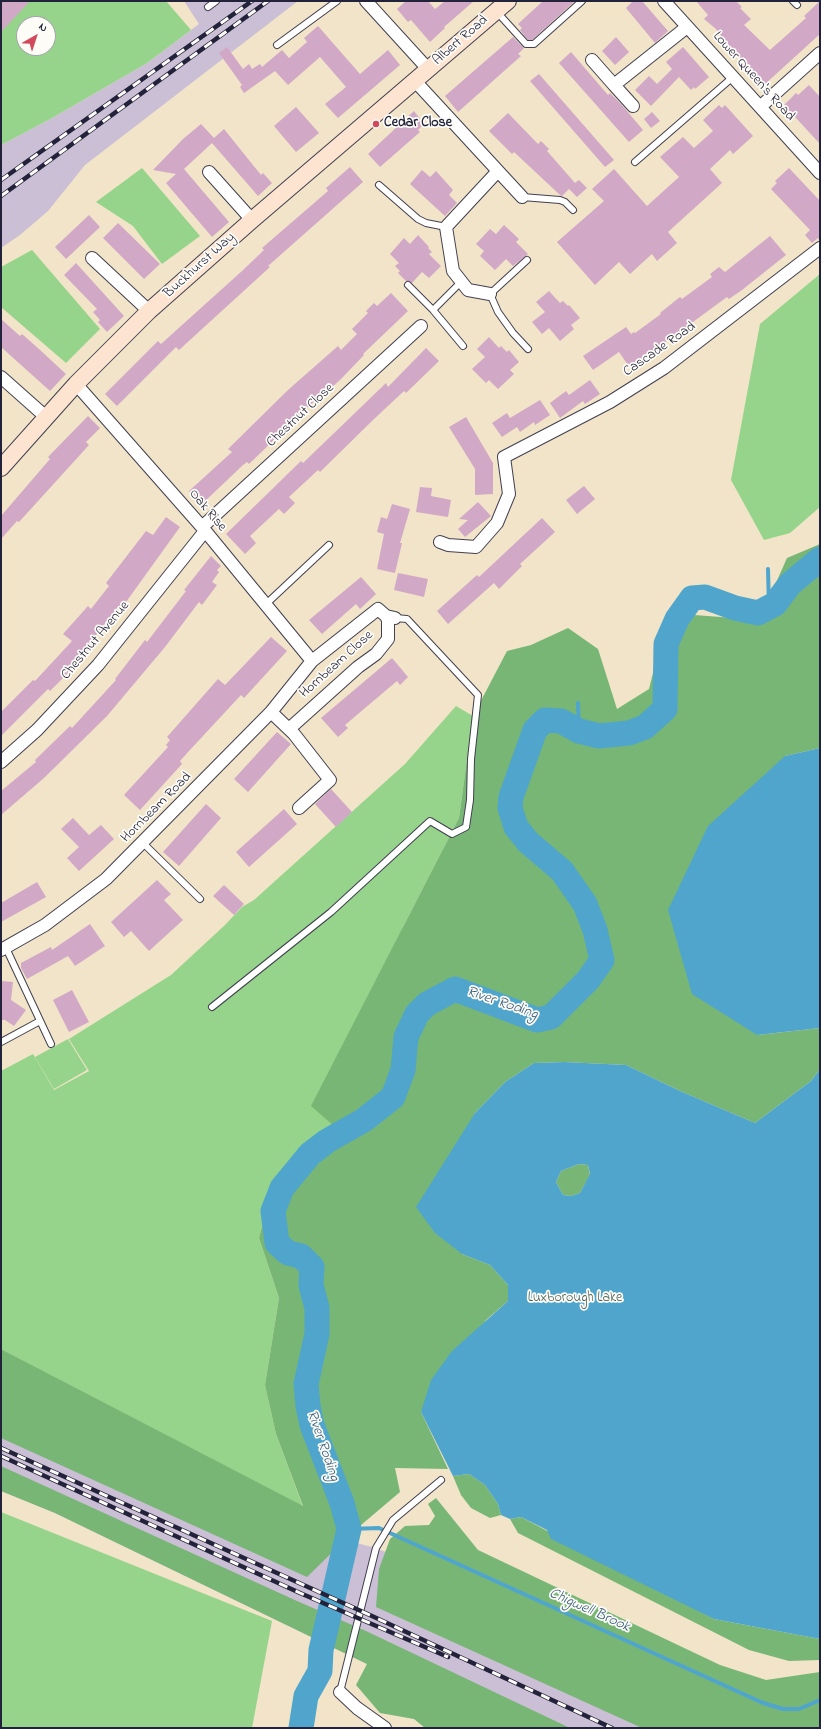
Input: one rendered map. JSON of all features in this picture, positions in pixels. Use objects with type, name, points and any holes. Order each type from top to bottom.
[{"type":"street","points":[[366,1],[428,69]]},
{"type":"street","name":"Lower Queen's Road","points":[[664,1],[820,173]]},
{"type":"street","name":"Albert Road","points":[[415,81],[502,6]]},
{"type":"street","points":[[614,84],[687,27]]},
{"type":"street","points":[[760,107],[820,53]]},
{"type":"street","points":[[592,60],[633,106]]},
{"type":"street","points":[[415,81],[522,197]]},
{"type":"street","name":"Buckhurst Way","points":[[1,468],[76,384],[149,311],[252,220],[415,81]]},
{"type":"street","points":[[490,294],[468,290],[453,272],[446,227],[498,171]]},
{"type":"street","points":[[209,172],[252,220]]},
{"type":"street","name":"Cascade Road","points":[[440,542],[448,545],[476,547],[497,523],[509,494],[504,457],[610,402],[664,368],[820,248]]},
{"type":"street","points":[[92,258],[149,311]]},
{"type":"street","name":"Chestnut Close","points":[[203,529],[421,326]]},
{"type":"street","points":[[1,377],[46,417]]},
{"type":"street","name":"Oak Rise","points":[[76,384],[203,529],[312,661]]},
{"type":"street","name":"Chestnut Avenue","points":[[1,762],[37,730],[98,666],[203,529]]},
{"type":"street","name":"Hornbeam Close","points":[[289,729],[358,667],[376,654],[388,639],[388,620],[391,617],[378,609],[312,661]]},
{"type":"street","name":"Hornbeam Road","points":[[3,949],[45,925],[106,879],[271,712],[312,661]]},
{"type":"street","points":[[271,712],[289,729],[330,780],[299,808]]},
{"type":"street","points":[[340,1692],[357,1708],[385,1728]]},
{"type":"lane","points":[[208,7],[216,1]]},
{"type":"lane","points":[[277,45],[337,1]]},
{"type":"lane","points":[[502,6],[526,44],[534,44],[582,1]]},
{"type":"lane","points":[[635,162],[733,77]]},
{"type":"lane","points":[[379,185],[418,219],[426,223],[446,227]]},
{"type":"lane","points":[[522,197],[560,200],[565,202],[573,210]]},
{"type":"lane","points":[[527,260],[490,294],[498,312],[513,334],[528,349]]},
{"type":"lane","points":[[433,310],[461,282]]},
{"type":"lane","points":[[408,285],[433,310],[463,346]]},
{"type":"lane","points":[[265,605],[329,545]]},
{"type":"lane","points":[[212,1008],[330,912],[430,821],[452,834],[466,827],[470,800],[471,759],[478,695],[407,619],[391,617]]},
{"type":"lane","points":[[143,843],[200,899]]},
{"type":"lane","points":[[3,949],[51,1044]]},
{"type":"lane","points":[[1,1042],[40,1021]]},
{"type":"lane","points":[[340,1692],[376,1548],[393,1520],[441,1480]]},
{"type":"shaded area","points":[[184,1],[298,1],[85,165],[48,211],[20,235],[1,248],[1,145],[52,118],[147,63],[199,24]]},
{"type":"shaded area","points":[[1,1369],[307,1530],[372,1547],[447,1574],[770,1728],[463,1728],[367,1664],[55,1513],[1,1491]]},
{"type":"green space","points":[[22,1],[166,1],[191,30],[147,63],[52,118],[1,145],[1,27]]},
{"type":"green space","points":[[142,168],[200,236],[162,264],[133,226],[96,202]]},
{"type":"green space","points":[[32,250],[100,329],[66,363],[1,307],[1,267]]},
{"type":"green space","points":[[820,274],[820,507],[790,533],[764,540],[731,480],[760,324]]},
{"type":"green space","points":[[820,544],[820,748],[785,756],[757,1035],[820,1028],[820,1069],[811,1081],[755,1123],[680,1091],[626,1065],[565,1062],[534,1063],[505,1082],[475,1113],[462,1254],[490,1265],[508,1285],[508,1301],[486,1320],[421,1412],[448,1469],[395,1468],[400,1492],[354,1531],[307,1577],[1,1438],[1,1349],[303,1506],[276,1434],[265,1385],[279,1298],[259,1238],[269,1199],[334,1126],[311,1106],[459,818],[473,716],[507,651],[531,645],[568,628],[598,649],[617,709],[649,689],[668,613],[734,618],[767,603],[787,558]]},
{"type":"green space","points":[[456,706],[473,716],[459,818],[403,927],[334,1126],[269,1199],[259,1238],[279,1298],[265,1385],[276,1434],[303,1507],[1,1349],[1,1071],[33,1054],[54,1090],[89,1071],[69,1039],[171,975],[225,925],[242,907],[254,900],[405,764]]},
{"type":"green space","points":[[68,1039],[87,1070],[54,1089],[35,1057]]},
{"type":"green space","points":[[579,1164],[588,1165],[590,1175],[580,1193],[571,1196],[563,1195],[556,1182],[561,1171]]},
{"type":"green space","points":[[1,1466],[366,1631],[570,1728],[425,1728],[414,1719],[380,1713],[356,1685],[367,1664],[55,1513],[1,1491]]},
{"type":"green space","points":[[469,1474],[485,1485],[498,1504],[501,1515],[490,1518],[471,1508],[461,1495],[453,1476]]},
{"type":"green space","points":[[436,1498],[478,1550],[720,1665],[766,1680],[820,1672],[820,1728],[642,1728],[376,1607],[379,1569],[390,1539],[405,1526],[429,1525],[435,1516],[428,1504]]},
{"type":"green space","points":[[1,1512],[272,1621],[252,1728],[1,1728]]},
{"type":"green space","points":[[521,1517],[714,1619],[820,1639],[820,1660],[789,1661],[749,1650],[518,1533],[510,1519]]},
{"type":"water","points":[[820,748],[820,1028],[757,1035],[692,994],[668,910],[708,826],[785,756]]},
{"type":"water","name":"Luxborough Lake","points":[[565,1062],[626,1065],[680,1091],[755,1123],[811,1081],[820,1069],[820,1639],[714,1619],[551,1539],[547,1530],[521,1517],[510,1519],[501,1515],[498,1504],[485,1485],[469,1474],[453,1476],[421,1412],[431,1380],[452,1351],[508,1301],[508,1285],[490,1265],[462,1254],[435,1233],[416,1207],[475,1113],[505,1082],[534,1063]],"holes":[[[579,1164],[588,1165],[590,1174],[580,1193],[571,1196],[563,1195],[556,1182],[561,1171]]]},
{"type":"building","points":[[1,1],[30,1],[1,32]]},
{"type":"building","points":[[406,1],[428,1],[435,9],[445,1],[474,1],[444,27],[445,28],[430,42],[411,20],[408,22],[397,9]]},
{"type":"building","points":[[543,1],[575,1],[532,40],[528,40],[520,30],[522,28],[518,24]]},
{"type":"building","points":[[633,1],[642,1],[668,31],[655,43],[626,8]]},
{"type":"building","points":[[696,1],[736,1],[742,7],[740,8],[751,19],[744,25],[770,50],[806,18],[804,16],[820,1],[820,34],[764,85],[728,45],[716,29],[704,19],[708,15]]},
{"type":"building","points":[[318,26],[360,74],[388,50],[400,65],[338,118],[325,104],[346,87],[320,57],[288,85],[275,71],[244,93],[240,87],[242,85],[219,53],[227,47],[243,69],[249,64],[252,69],[260,64],[262,67],[282,50],[289,58],[307,42],[304,38]]},
{"type":"building","points":[[513,37],[524,48],[518,54],[521,56],[458,112],[445,96]]},
{"type":"building","points":[[616,37],[629,52],[615,65],[602,51]]},
{"type":"building","points":[[683,47],[709,77],[695,89],[694,87],[691,90],[679,77],[651,106],[635,90],[649,76],[657,84],[672,69],[666,62]]},
{"type":"building","points":[[571,52],[608,95],[610,93],[621,104],[643,130],[629,142],[559,63]]},
{"type":"building","points":[[539,74],[614,160],[605,167],[530,81]]},
{"type":"building","points":[[809,85],[820,97],[820,144],[784,105],[796,93],[798,95]]},
{"type":"building","points":[[719,105],[722,108],[725,105],[753,136],[733,154],[730,150],[710,169],[722,183],[668,232],[677,243],[657,261],[652,254],[630,274],[619,262],[595,285],[557,242],[604,201],[592,189],[614,169],[647,206],[679,177],[660,157],[683,137],[694,148],[713,131],[703,120]]},
{"type":"building","points":[[296,107],[319,133],[296,152],[274,126]]},
{"type":"building","points":[[414,111],[424,124],[418,130],[420,132],[380,167],[368,154]]},
{"type":"building","points":[[652,112],[660,121],[651,128],[644,119]]},
{"type":"building","points":[[508,113],[538,144],[541,141],[549,149],[547,151],[575,183],[579,180],[587,188],[577,197],[569,189],[562,196],[514,152],[512,154],[489,131]]},
{"type":"building","points":[[201,124],[214,138],[224,129],[261,175],[263,173],[272,183],[258,196],[212,143],[184,169],[229,222],[212,237],[166,183],[176,174],[153,170],[183,139]]},
{"type":"building","points":[[350,167],[363,182],[268,266],[270,267],[179,350],[176,347],[117,406],[105,394],[158,341],[161,344],[242,271],[264,250],[262,248],[328,191],[326,188]]},
{"type":"building","points":[[789,168],[820,201],[820,241],[818,238],[812,243],[805,235],[810,230],[771,189],[777,183],[775,181]]},
{"type":"building","points":[[422,170],[430,177],[436,171],[453,190],[449,195],[457,203],[445,216],[410,184]]},
{"type":"building","points":[[89,215],[100,227],[66,259],[55,247]]},
{"type":"building","points":[[118,223],[160,264],[144,279],[103,238]]},
{"type":"building","points":[[504,225],[519,239],[516,242],[528,254],[513,266],[506,259],[495,270],[480,256],[484,251],[476,244],[490,229],[496,234]]},
{"type":"building","points":[[418,235],[432,252],[429,254],[441,266],[429,278],[422,272],[412,283],[406,281],[398,273],[400,271],[395,266],[399,263],[390,254],[404,238],[410,244]]},
{"type":"building","points":[[770,236],[786,255],[742,290],[729,299],[727,297],[630,368],[619,352],[593,370],[583,356],[626,327],[631,334],[634,332],[635,333],[661,314],[660,313],[680,297],[682,299],[712,277],[710,274],[719,267],[725,272]]},
{"type":"building","points":[[76,263],[124,316],[107,332],[98,322],[100,320],[93,312],[97,309],[64,275]]},
{"type":"building","points":[[549,291],[560,303],[563,301],[568,306],[569,305],[580,318],[571,325],[574,329],[560,341],[549,328],[542,334],[532,322],[545,312],[536,302]]},
{"type":"building","points":[[391,293],[408,311],[363,354],[364,355],[341,379],[330,389],[328,388],[249,464],[247,462],[243,465],[202,504],[189,491],[232,452],[228,449],[288,390],[338,346],[341,350],[357,334],[352,329],[368,313],[366,311],[374,303],[377,306]]},
{"type":"building","points":[[1,319],[20,336],[22,334],[66,374],[50,391],[1,347]]},
{"type":"building","points":[[489,337],[499,348],[501,346],[507,352],[509,350],[519,362],[510,370],[514,374],[498,389],[489,380],[486,383],[472,369],[485,357],[477,349]]},
{"type":"building","points":[[426,348],[439,361],[406,393],[404,391],[320,472],[318,470],[289,497],[295,503],[284,514],[279,509],[250,536],[256,543],[245,554],[226,534],[301,461],[303,463],[386,383],[388,387]]},
{"type":"building","points":[[590,380],[600,394],[585,404],[583,401],[560,418],[550,403],[566,391],[569,395]]},
{"type":"building","points":[[540,400],[550,415],[535,425],[534,422],[520,432],[517,427],[502,437],[492,423],[507,413],[510,418]]},
{"type":"building","points":[[88,416],[100,428],[86,442],[89,445],[19,522],[17,521],[1,539],[1,516],[50,459],[48,457]]},
{"type":"building","points":[[466,417],[493,463],[493,494],[475,495],[475,469],[449,427]]},
{"type":"building","points":[[584,486],[595,499],[577,514],[566,500]]},
{"type":"building","points":[[420,487],[432,488],[431,496],[451,500],[448,517],[416,512]]},
{"type":"building","points":[[478,502],[491,516],[465,537],[458,529],[468,520],[459,519]]},
{"type":"building","points":[[392,504],[410,509],[400,543],[402,543],[395,573],[377,569],[384,534],[377,532],[381,517],[387,519]]},
{"type":"building","points":[[166,517],[180,527],[121,609],[118,607],[66,675],[50,691],[48,689],[1,736],[1,712],[33,680],[35,681],[72,641],[63,634],[88,606],[91,609],[109,586],[106,583],[146,531],[153,535]]},
{"type":"building","points":[[542,518],[555,532],[520,564],[522,566],[499,589],[494,583],[448,624],[437,611],[477,575],[479,577]]},
{"type":"building","points":[[211,556],[221,566],[217,570],[219,572],[212,582],[217,585],[202,605],[199,602],[165,647],[107,716],[44,778],[1,815],[1,791],[36,762],[35,760],[70,726],[72,728],[116,680],[115,679],[145,640],[147,642],[186,591],[184,590]]},
{"type":"building","points":[[398,573],[428,579],[424,597],[394,590]]},
{"type":"building","points":[[361,577],[376,594],[360,609],[356,604],[322,634],[309,620]]},
{"type":"building","points":[[271,637],[287,651],[244,698],[241,695],[189,751],[180,761],[182,764],[140,810],[124,795],[168,747],[166,745],[170,740],[167,737],[218,679],[225,685]]},
{"type":"building","points":[[392,658],[408,677],[400,685],[397,681],[345,725],[348,728],[338,737],[321,718]]},
{"type":"building","points":[[277,732],[291,744],[248,792],[234,779]]},
{"type":"building","points":[[331,789],[352,812],[336,827],[315,804]]},
{"type":"building","points":[[206,804],[221,818],[179,866],[163,852]]},
{"type":"building","points":[[284,809],[297,824],[249,867],[236,852]]},
{"type":"building","points":[[73,818],[89,835],[101,825],[114,839],[79,871],[67,858],[79,847],[61,829]]},
{"type":"building","points":[[157,880],[171,894],[164,900],[183,920],[149,951],[131,931],[124,937],[111,922]]},
{"type":"building","points":[[37,882],[46,897],[1,922],[1,903]]},
{"type":"building","points":[[224,885],[244,904],[234,915],[213,896]]},
{"type":"building","points":[[90,924],[105,946],[75,966],[68,956],[27,979],[21,968],[21,963],[51,947],[52,950]]},
{"type":"building","points":[[1,981],[13,982],[11,1000],[26,1010],[14,1026],[5,1020],[1,1020]]},
{"type":"building","points":[[72,990],[89,1022],[69,1032],[53,1000]]},
{"type":"waterway","name":"River Roding","points":[[301,1728],[306,1696],[320,1671],[321,1650],[349,1529],[342,1503],[312,1425],[308,1406],[306,1384],[317,1334],[317,1308],[311,1285],[312,1267],[301,1256],[288,1253],[277,1243],[273,1211],[282,1188],[310,1154],[327,1141],[364,1120],[393,1097],[403,1070],[406,1037],[417,1014],[427,1004],[455,989],[537,1020],[551,1017],[588,980],[602,960],[595,930],[585,904],[562,871],[528,842],[516,827],[510,808],[511,797],[535,730],[545,720],[561,721],[579,731],[599,736],[629,733],[645,727],[665,709],[666,644],[677,619],[692,598],[705,597],[735,608],[758,613],[775,604],[790,584],[820,559]]},
{"type":"waterway","points":[[768,569],[769,607]]},
{"type":"waterway","points":[[578,703],[579,731]]},
{"type":"waterway","name":"Chigwell Brook","points":[[349,1529],[379,1528],[763,1703],[783,1709],[799,1709],[820,1700]]},
{"type":"railway","points":[[1,180],[252,1]]},
{"type":"railway","points":[[1,196],[268,1]]},
{"type":"railway","points":[[1,1448],[372,1616],[612,1728]]},
{"type":"railway","points":[[1,1456],[300,1593],[448,1657]]},
{"type":"place","name":"Cedar Close","points":[[376,124]]}]
